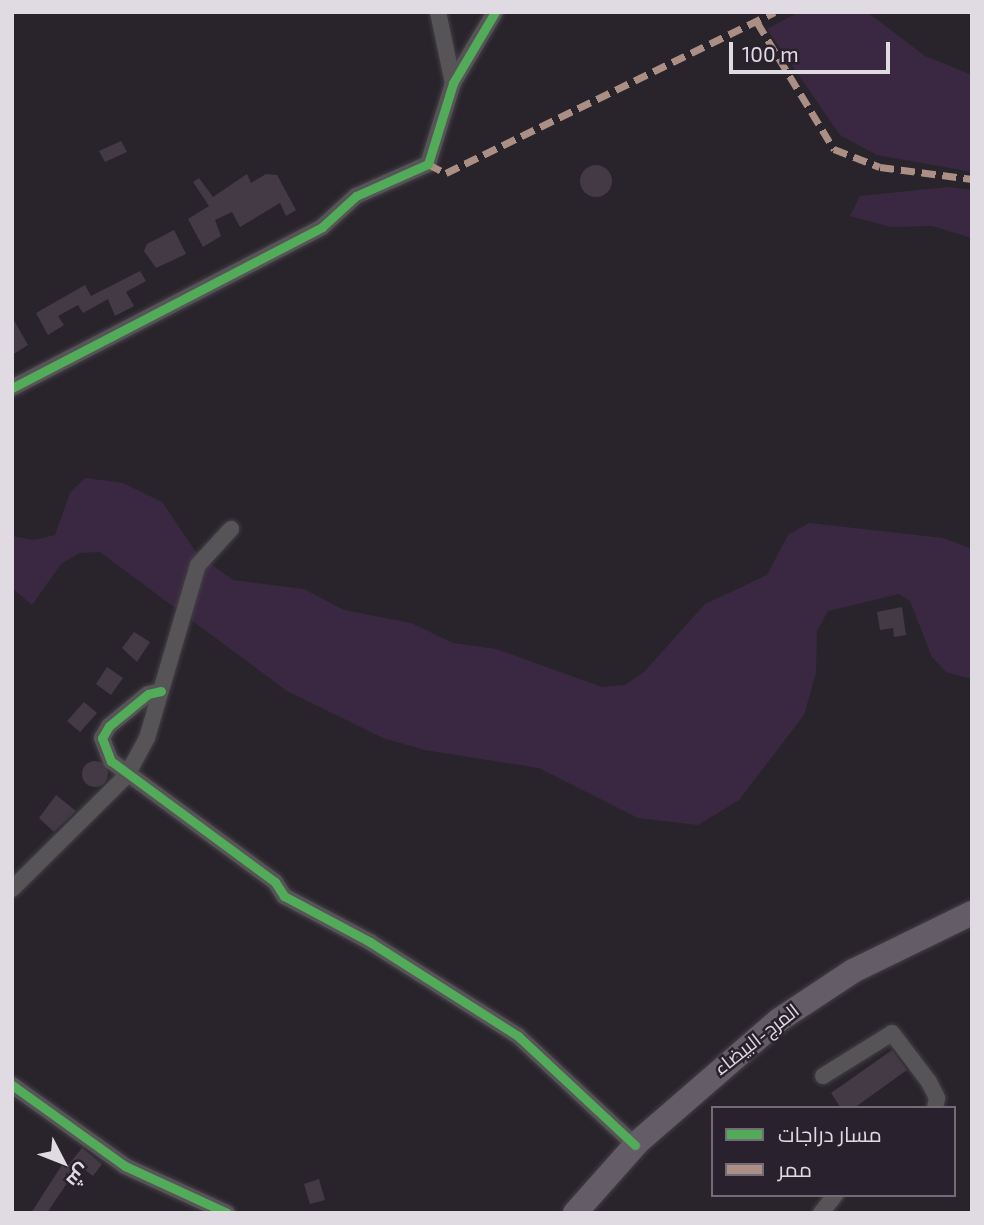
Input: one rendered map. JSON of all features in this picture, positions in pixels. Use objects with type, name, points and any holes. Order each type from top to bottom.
[{"type":"highway","name":"المرج-البيضاء","points":[[575,1213],[635,1145],[779,1020],[853,971],[972,913]]},
{"type":"street","points":[[438,12],[453,83]]},
{"type":"street","points":[[12,388],[323,227],[355,196],[428,164],[453,83],[495,12]]},
{"type":"street","points":[[12,889],[127,775],[147,738],[198,565],[231,529]]},
{"type":"street","points":[[161,691],[127,710],[102,738],[103,750],[127,775],[275,882],[284,896],[301,901],[499,1022],[543,1055],[635,1145]]},
{"type":"street","points":[[823,1076],[892,1033],[929,1082],[937,1098],[935,1106]]},
{"type":"street","points":[[12,1085],[125,1166],[227,1213]]},
{"type":"street","points":[[821,1213],[833,1197]]},
{"type":"shaded area","points":[[799,12],[867,12],[925,56],[972,75],[972,172],[877,155],[840,135],[767,29]]},
{"type":"shaded area","points":[[948,187],[972,190],[972,238],[932,226],[891,227],[850,216],[860,196]]},
{"type":"shaded area","points":[[85,478],[123,483],[162,502],[198,555],[233,580],[304,589],[344,610],[411,623],[453,643],[496,649],[602,687],[625,685],[644,672],[705,604],[767,575],[788,535],[809,523],[943,538],[972,549],[972,679],[946,672],[932,657],[910,601],[899,594],[828,611],[817,631],[816,673],[804,715],[739,800],[698,825],[638,818],[539,768],[425,750],[383,738],[287,691],[100,552],[79,553],[61,564],[32,605],[12,588],[12,536],[34,540],[55,535],[70,493]]},
{"type":"building","points":[[121,141],[127,152],[105,162],[99,151]]},
{"type":"building","points":[[596,165],[607,170],[612,181],[607,192],[596,197],[585,192],[580,181],[585,170]]},
{"type":"building","points":[[247,174],[251,183],[266,174],[277,175],[296,210],[286,216],[280,203],[240,227],[232,212],[215,220],[221,236],[203,247],[188,219],[209,206],[193,182],[199,178],[213,197]]},
{"type":"building","points":[[174,230],[186,254],[156,268],[144,251],[147,244]]},
{"type":"building","points":[[140,271],[146,281],[126,292],[134,306],[115,316],[108,299],[83,313],[78,305],[58,316],[64,325],[48,335],[36,313],[85,285],[91,296]]},
{"type":"building","points":[[12,317],[28,345],[12,355]]},
{"type":"building","points":[[902,607],[906,635],[894,637],[893,628],[880,630],[877,612]]},
{"type":"building","points":[[134,632],[150,642],[137,662],[122,648]]},
{"type":"building","points":[[107,667],[123,678],[111,695],[96,684]]},
{"type":"building","points":[[84,702],[97,713],[80,732],[67,721]]},
{"type":"building","points":[[95,761],[104,765],[108,774],[104,783],[95,787],[86,783],[82,774],[86,765]]},
{"type":"building","points":[[56,795],[76,811],[54,832],[39,818]]},
{"type":"building","points":[[892,1050],[907,1070],[857,1106],[840,1106],[831,1093]]},
{"type":"building","points":[[82,1148],[102,1164],[93,1176],[79,1165],[47,1213],[31,1213],[62,1165],[66,1168]]},
{"type":"building","points":[[319,1179],[325,1200],[310,1204],[304,1184]]},
{"type":"marked path","points":[[428,164],[446,173],[775,12]]},
{"type":"marked path","points":[[757,22],[834,149],[880,167],[972,179]]},
{"type":"cycle path","points":[[12,388],[322,227],[356,196],[428,164],[453,83],[495,12]]},
{"type":"cycle path","points":[[161,691],[148,694],[109,726],[102,738],[111,761],[275,882],[284,896],[370,942],[518,1036],[635,1145]]},
{"type":"cycle path","points":[[12,1085],[125,1166],[227,1213]]}]
